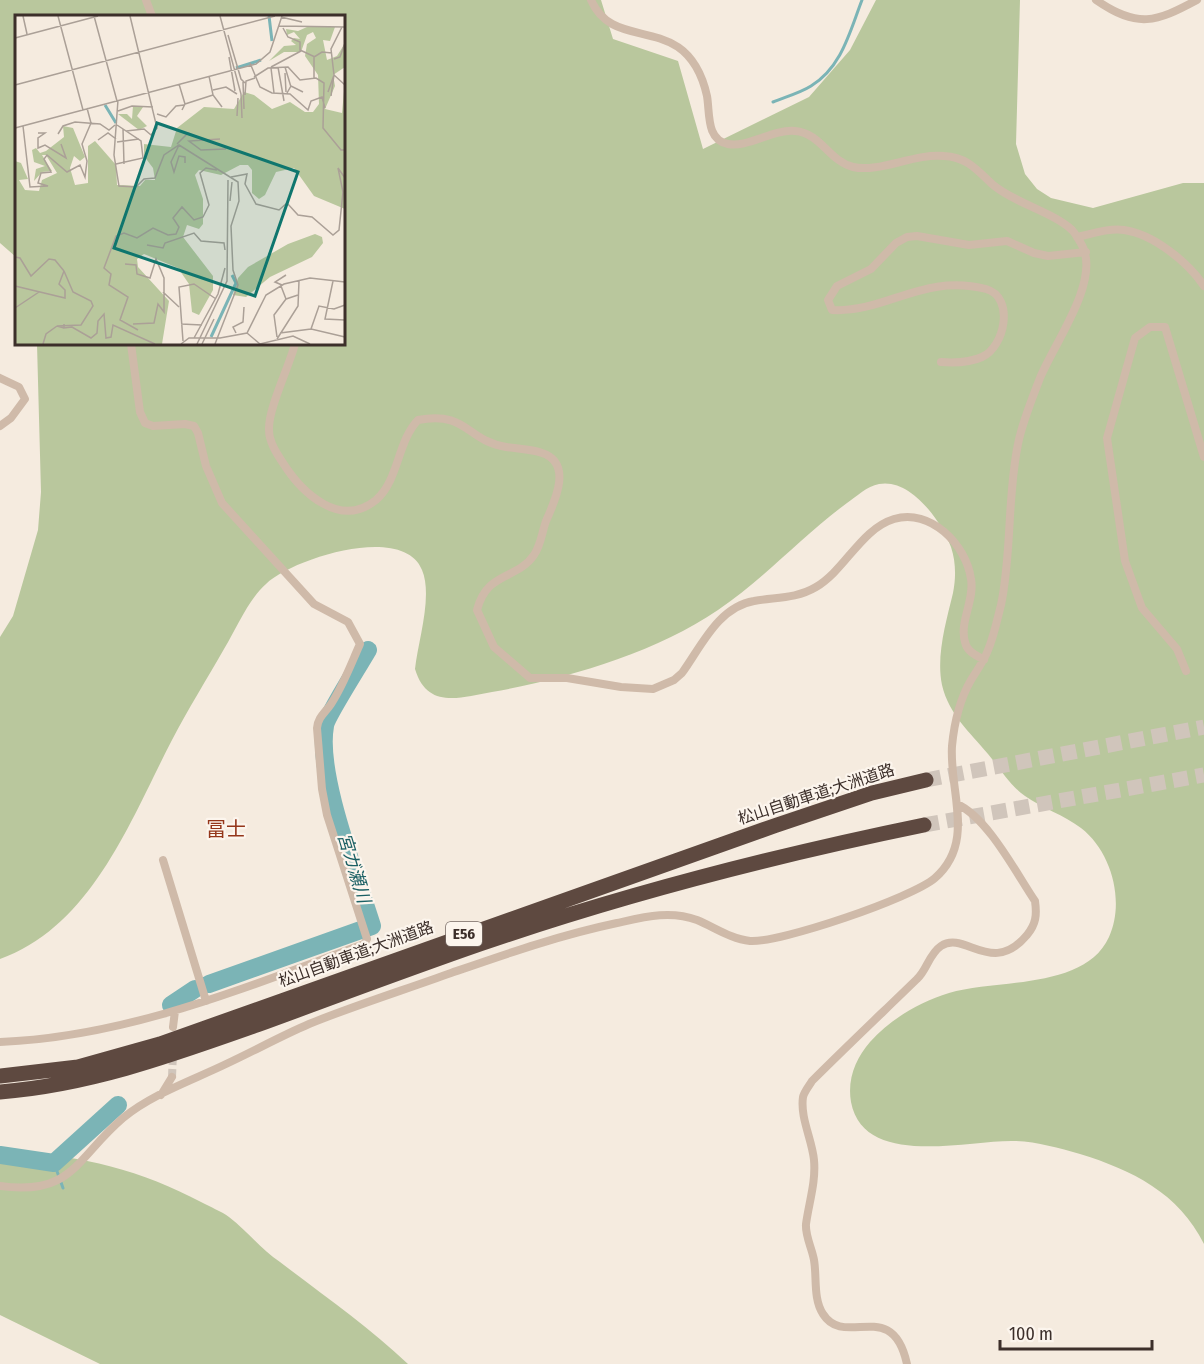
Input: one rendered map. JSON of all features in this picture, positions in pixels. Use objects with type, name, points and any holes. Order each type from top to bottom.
[{"type":"highway","name":"松山自動車道;大洲道路","points":[[0,1076],[78,1067],[160,1044],[774,826],[872,794],[926,780]]},
{"type":"highway","name":"松山自動車道;大洲道路","points":[[0,1092],[82,1081],[165,1058],[481,944],[680,881],[782,855],[924,825]]},
{"type":"street","points":[[146,0],[153,15]]},
{"type":"street","points":[[0,1186],[30,1188],[49,1185],[67,1177],[126,1116],[160,1096],[307,1026],[533,944],[666,914],[685,916],[735,938],[755,942],[780,938],[907,895],[936,878],[951,858],[960,831],[952,741],[962,697],[991,644],[1002,599],[1018,443],[1040,379],[1082,292],[1087,269],[1086,252],[1071,229],[994,186],[970,163],[951,156],[910,158],[862,168],[848,166],[836,159],[818,140],[793,130],[736,145],[724,144],[714,137],[709,124],[707,94],[699,72],[688,55],[672,43],[618,28],[604,21],[591,0]]},
{"type":"street","points":[[1096,0],[1109,9],[1138,19],[1151,20],[1162,18],[1197,0]]},
{"type":"street","points":[[1077,237],[1100,231],[1137,233],[1157,243],[1204,286]]},
{"type":"street","points":[[941,362],[963,363],[974,360],[984,357],[995,347],[1003,330],[1004,315],[998,298],[989,290],[961,285],[924,287],[848,311],[832,310],[828,300],[830,293],[837,286],[871,269],[896,243],[907,237],[917,236],[969,245],[1007,241],[1034,253],[1048,256],[1086,252]]},
{"type":"street","points":[[1186,671],[1177,649],[1142,608],[1125,561],[1108,456],[1107,438],[1135,338],[1150,327],[1165,327],[1170,338],[1203,455]]},
{"type":"street","points":[[0,1042],[44,1040],[175,1011],[364,944],[367,939],[327,815],[316,728],[318,719],[332,704],[360,644],[348,622],[314,604],[222,503],[206,466],[198,433],[194,426],[185,424],[153,426],[145,423],[140,412],[131,345]]},
{"type":"street","points":[[295,345],[270,419],[268,432],[274,449],[307,495],[332,508],[358,508],[375,501],[390,476],[409,429],[418,420],[449,418],[460,422],[479,438],[544,453],[555,461],[561,478],[534,555],[483,592],[477,610],[494,647],[530,678],[567,678],[653,689],[682,673],[712,630],[733,609],[754,601],[785,598],[816,587],[883,522],[903,516],[934,524],[947,533],[965,560],[971,578],[972,596],[964,640],[968,650],[984,660]]},
{"type":"street","points":[[0,378],[19,387],[25,399],[11,418],[0,426]]},
{"type":"street","points":[[1203,455],[1204,437]]},
{"type":"street","points":[[907,1364],[903,1348],[894,1334],[883,1328],[853,1328],[835,1324],[823,1315],[817,1298],[814,1260],[806,1227],[815,1179],[803,1095],[812,1081],[920,977],[933,954],[942,945],[956,942],[981,953],[1001,952],[1018,946],[1032,929],[1038,916],[1035,901],[980,822],[970,810],[957,804]]},
{"type":"street","points":[[163,860],[206,1001]]},
{"type":"street","points":[[173,1027],[175,1011]]},
{"type":"street","points":[[160,1096],[172,1077]]},
{"type":"green space","points":[[0,0],[601,0],[613,39],[678,61],[703,149],[809,97],[850,50],[876,0],[1020,0],[1016,144],[1025,174],[1037,189],[1051,198],[1093,208],[1183,183],[1204,183],[1204,1244],[1194,1226],[1167,1197],[1135,1176],[1099,1160],[1048,1146],[1016,1141],[947,1146],[897,1144],[876,1136],[860,1123],[851,1102],[850,1085],[861,1055],[870,1042],[896,1019],[916,1006],[949,993],[1038,980],[1080,966],[1097,954],[1109,937],[1116,909],[1113,878],[1101,850],[1092,838],[1074,823],[1020,792],[961,722],[945,696],[940,662],[955,582],[953,553],[940,525],[932,514],[913,494],[891,484],[875,485],[862,492],[814,529],[735,598],[667,639],[579,672],[468,697],[446,698],[436,695],[420,682],[415,669],[424,619],[426,592],[422,570],[411,556],[393,549],[371,547],[347,550],[322,556],[279,574],[266,584],[248,606],[178,728],[105,868],[84,897],[60,922],[32,943],[0,959],[0,637],[13,616],[38,530],[41,492],[37,345],[345,345],[345,15],[15,15],[15,256],[0,243]]},
{"type":"green space","points":[[0,1154],[52,1156],[104,1164],[153,1180],[219,1211],[236,1222],[273,1257],[362,1324],[408,1364],[100,1364],[0,1315]]},
{"type":"waterway","points":[[773,102],[807,88],[822,78],[830,69],[844,48],[862,0]]},
{"type":"waterway","name":"宮ガ瀬川","points":[[209,984],[372,926],[332,798],[324,747],[327,721],[368,650]]},
{"type":"waterway","name":"宮ガ瀬川","points":[[171,1005],[195,989]]},
{"type":"waterway","name":"宮ガ瀬川","points":[[0,1155],[54,1163],[118,1105]]},
{"type":"waterway","points":[[54,1163],[63,1188]]},
{"type":"tunnel","points":[[926,780],[1204,727]]},
{"type":"tunnel","points":[[924,825],[1204,775]]},
{"type":"tunnel","points":[[172,1077],[173,1053]]},
{"type":"district","name":"冨士","points":[[226,829]]}]
